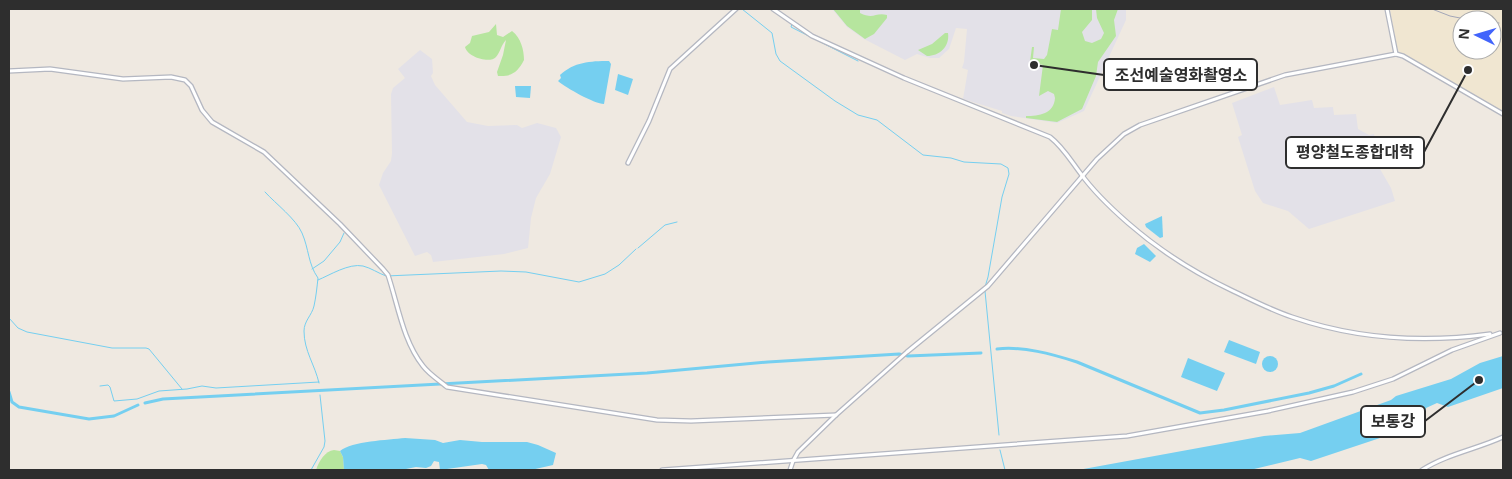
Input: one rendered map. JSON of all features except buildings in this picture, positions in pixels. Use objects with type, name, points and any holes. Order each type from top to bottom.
[{"type":"main road","points":[[628,163],[670,70],[736,9]]},
{"type":"main road","points":[[773,9],[812,36],[904,78],[1050,137],[1059,144],[1082,176],[1126,222],[1163,251],[1216,283],[1275,311],[1314,324],[1379,336],[1414,339],[1502,333]]},
{"type":"main road","points":[[1387,9],[1396,54]]},
{"type":"main road","points":[[790,469],[792,460],[798,452],[836,415],[901,357],[988,286],[1097,159],[1124,134],[1140,125],[1270,79],[1396,54],[1403,56],[1503,114]]},
{"type":"main road","points":[[9,71],[50,70],[123,79],[172,77],[185,80],[194,92],[202,110],[212,122],[264,152],[340,224],[388,276],[403,328],[415,353],[422,366],[443,384],[453,388],[657,420],[691,421],[836,415]]},
{"type":"main road","points":[[662,470],[1127,436],[1268,411],[1354,392],[1393,379],[1452,350],[1502,333]]},
{"type":"main road","points":[[1422,470],[1440,460],[1483,446],[1503,437]]},
{"type":"shaded area","points":[[832,9],[1126,9],[1126,20],[1084,111],[1057,123],[1011,116],[1002,113],[1002,111],[963,99],[968,70],[962,68],[967,29],[956,28],[949,49],[939,58],[930,58],[917,54],[905,60],[864,39],[847,27]]},
{"type":"shaded area","points":[[1390,9],[1503,9],[1503,111],[1399,52]]},
{"type":"shaded area","points":[[420,50],[432,59],[433,73],[431,76],[435,85],[467,122],[488,126],[517,125],[522,128],[537,123],[556,128],[561,137],[550,174],[536,198],[531,218],[528,248],[504,254],[433,262],[431,255],[427,252],[415,256],[379,185],[383,173],[391,161],[391,94],[393,88],[405,78],[398,69]]},
{"type":"shaded area","points":[[1274,87],[1280,105],[1312,100],[1314,108],[1333,107],[1334,115],[1356,114],[1358,129],[1369,135],[1374,134],[1380,169],[1391,188],[1395,201],[1309,229],[1288,211],[1263,203],[1255,191],[1238,137],[1242,135],[1232,103]]},
{"type":"green space","points":[[833,9],[860,9],[860,13],[865,15],[883,14],[887,15],[887,18],[874,34],[865,39],[847,26]]},
{"type":"green space","points":[[1061,9],[1092,9],[1092,20],[1082,32],[1085,41],[1092,43],[1101,39],[1104,33],[1097,18],[1096,9],[1118,9],[1114,20],[1116,36],[1098,62],[1096,76],[1082,109],[1057,122],[1026,118],[1026,116],[1049,111],[1054,103],[1054,94],[1048,91],[1039,96],[1043,65],[1030,62],[1032,47],[1034,47],[1033,58],[1044,59],[1047,55],[1052,29],[1058,30]]},
{"type":"green space","points":[[496,24],[497,35],[503,37],[512,31],[518,37],[523,48],[524,60],[522,64],[517,71],[507,76],[498,76],[497,72],[506,40],[496,57],[489,60],[484,60],[470,54],[465,47],[470,43],[472,36],[489,32]]},
{"type":"green space","points":[[945,33],[948,33],[948,38],[943,50],[927,56],[918,50],[932,44]]},
{"type":"green space","points":[[340,451],[343,457],[344,470],[316,470],[323,457],[328,452]]},
{"type":"water","points":[[609,61],[611,64],[604,104],[567,88],[558,81],[561,78],[560,75],[571,67],[589,62]]},
{"type":"water","points":[[618,74],[633,79],[628,95],[615,90]]},
{"type":"water","points":[[515,86],[531,86],[530,98],[516,97]]},
{"type":"water","points":[[1162,216],[1163,237],[1160,238],[1146,227],[1145,224]]},
{"type":"water","points":[[1144,244],[1156,256],[1150,262],[1135,254],[1137,248]]},
{"type":"water","points":[[1229,340],[1260,352],[1256,364],[1224,352]]},
{"type":"water","points":[[1270,356],[1276,358],[1278,364],[1276,370],[1270,372],[1264,370],[1262,364],[1264,358]]},
{"type":"water","points":[[1503,356],[1503,388],[1448,407],[1437,403],[1426,408],[1425,419],[1404,430],[1311,461],[1300,458],[1250,470],[1078,470],[1264,436],[1300,433],[1391,400],[1396,396],[1451,379],[1480,363]]},
{"type":"water","points":[[1188,358],[1225,373],[1217,391],[1181,377]]},
{"type":"water","points":[[405,438],[435,440],[443,443],[460,440],[527,442],[556,453],[553,465],[531,470],[489,470],[486,465],[482,464],[440,470],[439,462],[434,461],[431,466],[426,468],[344,470],[343,457],[340,451],[353,445]]},
{"type":"waterway","points":[[742,9],[772,33],[776,54],[780,61],[835,101],[858,115],[877,120],[923,155],[951,158],[964,162],[1001,164],[1008,168],[1009,174],[1002,197],[985,287]]},
{"type":"waterway","points":[[776,9],[793,21]]},
{"type":"waterway","points":[[792,24],[791,27],[858,61]]},
{"type":"waterway","points":[[265,192],[291,217],[299,228],[312,267],[318,278],[314,306],[305,324],[304,338],[319,383]]},
{"type":"waterway","points":[[638,248],[665,225],[677,222]]},
{"type":"waterway","points":[[312,269],[324,261],[340,242],[344,233]]},
{"type":"waterway","points":[[318,280],[352,266],[363,266],[386,276],[501,271],[526,272],[579,282],[605,274],[619,265],[636,249]]},
{"type":"waterway","points":[[985,291],[999,435]]},
{"type":"waterway","points":[[9,318],[18,328],[27,332],[112,348],[149,349],[182,389]]},
{"type":"waterway","points":[[997,349],[1027,350],[1077,362],[1200,413],[1309,393],[1334,386],[1361,374]]},
{"type":"waterway","points":[[145,403],[163,399],[647,373],[768,362],[899,354],[908,356],[981,353]]},
{"type":"waterway","points":[[100,386],[108,385],[110,387],[114,401],[137,399],[159,391],[202,386],[216,388],[319,382]]},
{"type":"waterway","points":[[9,392],[12,402],[19,407],[89,419],[114,416],[138,405]]},
{"type":"waterway","points":[[311,470],[324,447],[325,441],[320,395]]},
{"type":"waterway","points":[[1000,450],[1005,470]]},
{"type":"railway","points":[[1432,9],[1452,16]]},
{"type":"place","name":"조선예술영화촬영소","points":[[1034,65]]},
{"type":"place","name":"평양철도종합대학","points":[[1468,70]]},
{"type":"place","name":"보통강","points":[[1479,380]]}]
